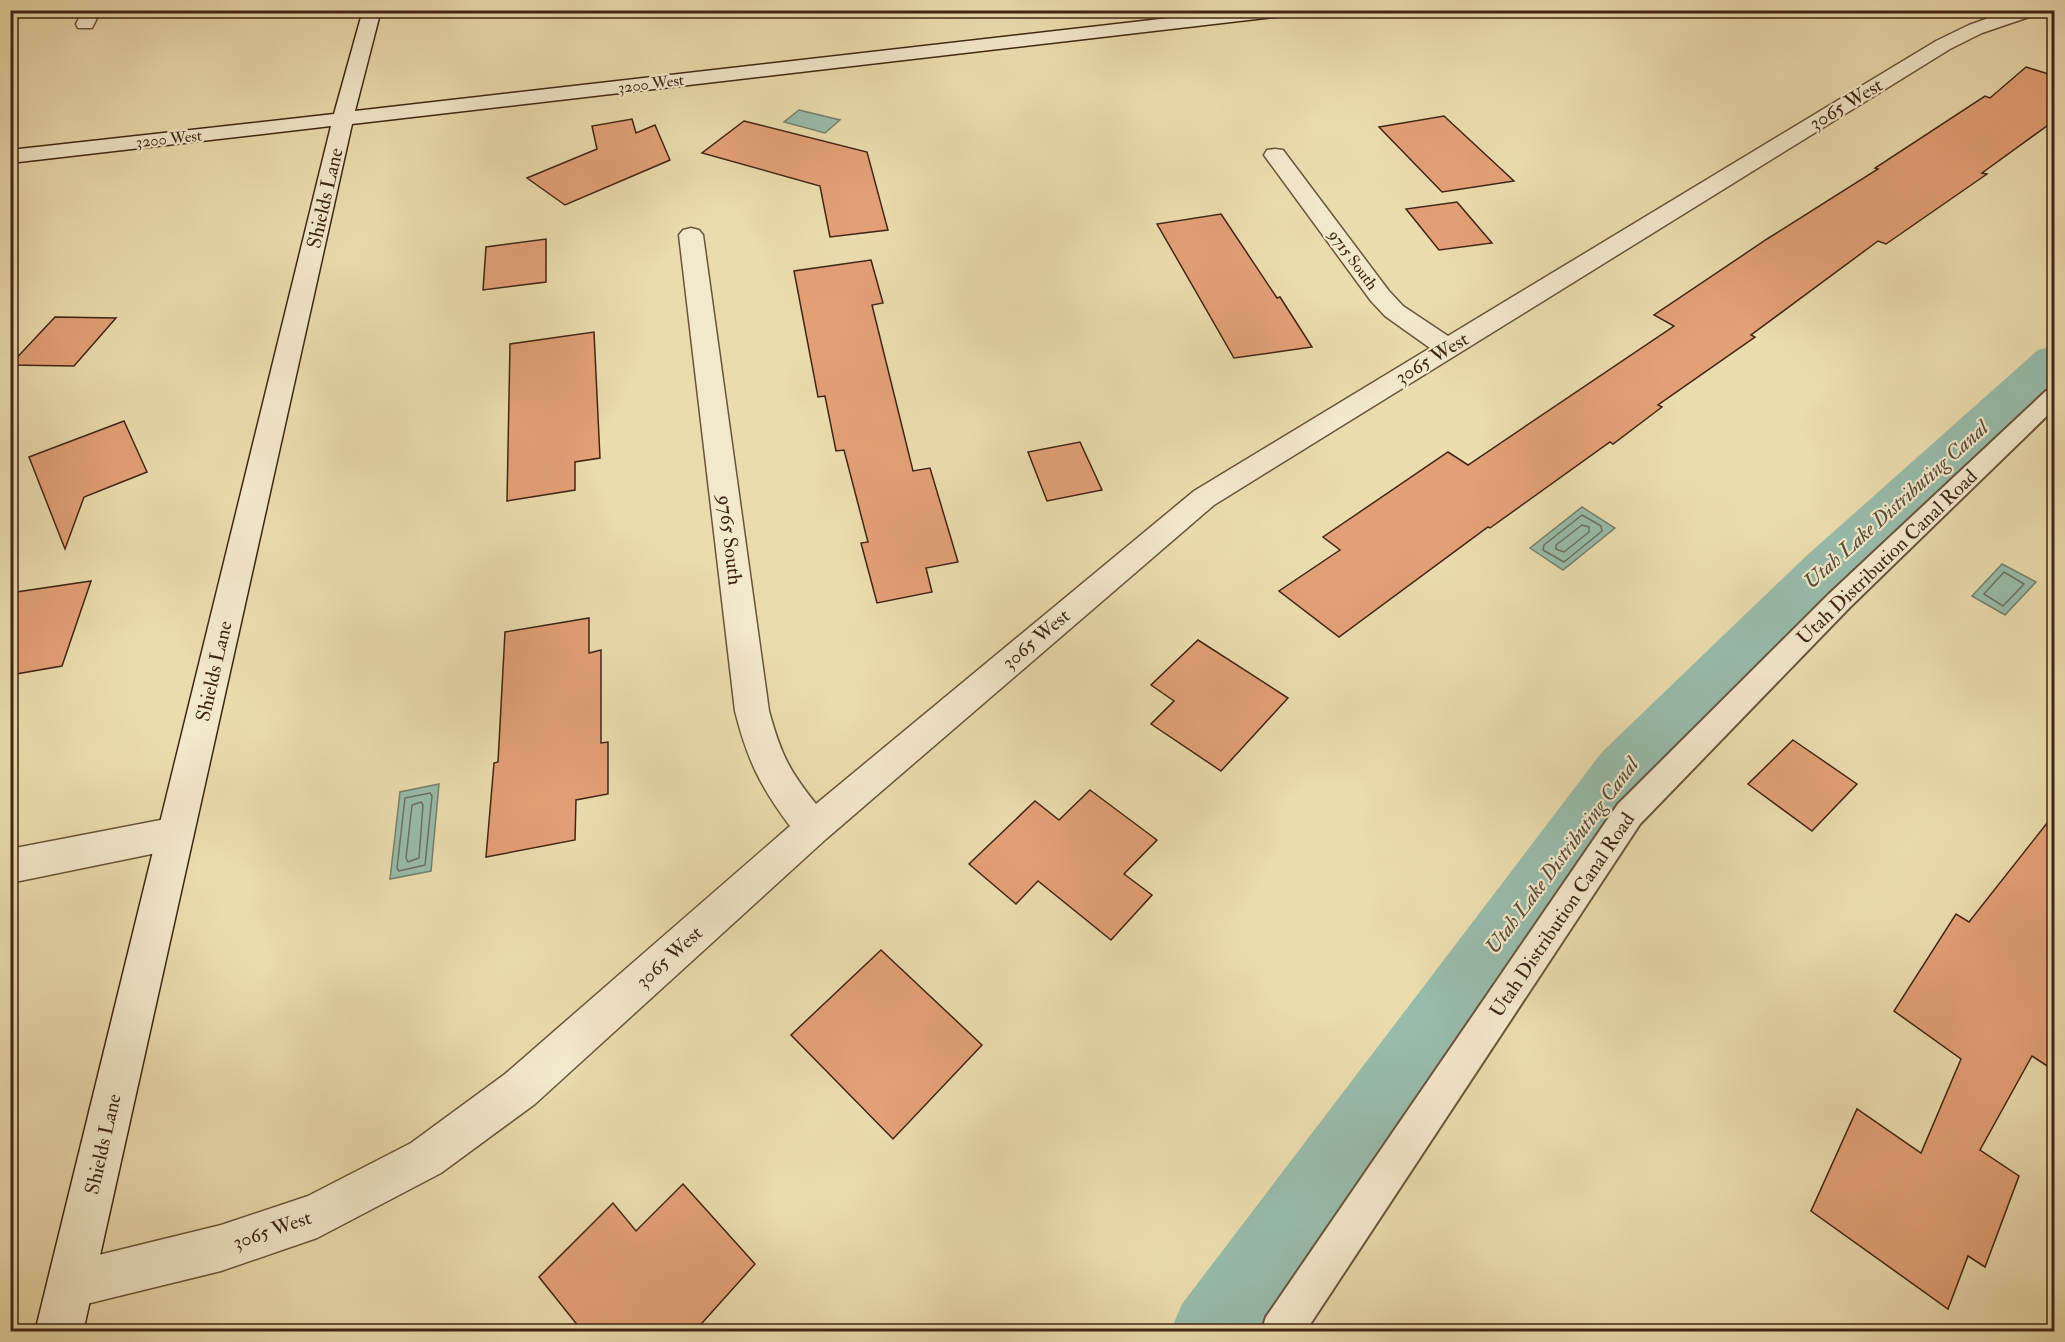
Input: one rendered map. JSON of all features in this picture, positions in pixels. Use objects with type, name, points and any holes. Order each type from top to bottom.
[{"type":"street","name":"Shields Lane","points":[[59,1332],[343,120],[372,10]]},
{"type":"street","name":"3200 West","points":[[10,157],[1292,10]]},
{"type":"street","name":"3065 West","points":[[70,1285],[221,1248],[317,1215],[426,1158],[520,1089],[813,828],[1204,498],[1958,36],[1991,22],[2032,10]]},
{"type":"street","name":"9715 South","points":[[1275,154],[1380,296],[1411,324],[1448,348]]},
{"type":"street","name":"9765 South","points":[[691,235],[752,711],[762,748],[778,783],[813,828]]},
{"type":"street","points":[[10,866],[176,834]]},
{"type":"lane","name":"Utah Distribution Canal Road","points":[[1281,1332],[1629,814],[1840,600],[2055,396]]},
{"type":"water","points":[[799,110],[840,120],[825,133],[784,122]]},
{"type":"water","points":[[1582,507],[1615,528],[1563,570],[1530,548]]},
{"type":"water","points":[[2002,564],[2036,582],[2005,615],[1972,596]]},
{"type":"water","points":[[439,784],[431,871],[390,879],[400,792]]},
{"type":"building","points":[[2026,67],[2055,76],[2055,120],[1982,173],[1987,174],[1886,244],[1878,241],[1751,335],[1755,337],[1658,405],[1662,407],[1613,444],[1610,442],[1490,528],[1488,527],[1339,637],[1279,591],[1340,550],[1323,537],[1448,452],[1468,465],[1674,326],[1654,315],[1767,239],[1878,169],[1875,168],[1985,96],[1990,98]]},
{"type":"building","points":[[1444,116],[1514,181],[1442,192],[1379,127]]},
{"type":"building","points":[[632,119],[636,133],[655,125],[670,160],[565,205],[527,178],[597,149],[592,126]]},
{"type":"building","points":[[744,121],[867,152],[888,230],[830,237],[820,186],[702,153]]},
{"type":"building","points":[[1457,202],[1492,243],[1439,250],[1406,209]]},
{"type":"building","points":[[1221,214],[1277,298],[1280,297],[1312,347],[1234,358],[1157,224]]},
{"type":"building","points":[[546,239],[546,282],[483,290],[486,247]]},
{"type":"building","points":[[871,260],[883,303],[872,305],[913,471],[930,468],[958,562],[926,568],[932,592],[877,603],[861,543],[868,542],[844,450],[836,451],[825,396],[818,397],[794,271]]},
{"type":"building","points":[[55,317],[116,318],[74,366],[10,365]]},
{"type":"building","points":[[594,332],[600,458],[575,462],[575,490],[507,501],[510,344]]},
{"type":"building","points":[[124,421],[147,472],[84,497],[65,549],[29,457]]},
{"type":"building","points":[[1080,442],[1102,490],[1047,501],[1028,452]]},
{"type":"building","points":[[91,581],[62,666],[10,675],[10,593]]},
{"type":"building","points":[[589,618],[589,653],[601,650],[601,743],[608,742],[608,794],[576,800],[575,840],[486,857],[494,763],[498,762],[505,632]]},
{"type":"building","points":[[1198,640],[1288,698],[1221,771],[1151,724],[1174,701],[1151,685]]},
{"type":"building","points":[[1793,740],[1857,784],[1812,831],[1748,784]]},
{"type":"building","points":[[1090,790],[1157,840],[1124,874],[1152,895],[1111,940],[1038,881],[1016,904],[969,864],[1035,801],[1059,820]]},
{"type":"building","points":[[2055,813],[2055,1071],[2032,1056],[1980,1150],[2019,1176],[1985,1267],[1968,1256],[1948,1309],[1811,1211],[1857,1109],[1921,1153],[1961,1059],[1894,1011],[1956,914],[1969,922]]},
{"type":"building","points":[[881,950],[982,1045],[893,1139],[791,1035]]},
{"type":"building","points":[[683,1184],[755,1264],[694,1332],[583,1332],[539,1277],[613,1203],[636,1231]]},
{"type":"waterway","name":"Utah Lake Distributing Canal","points":[[1210,1332],[1623,770],[1822,571],[2054,360]]}]
